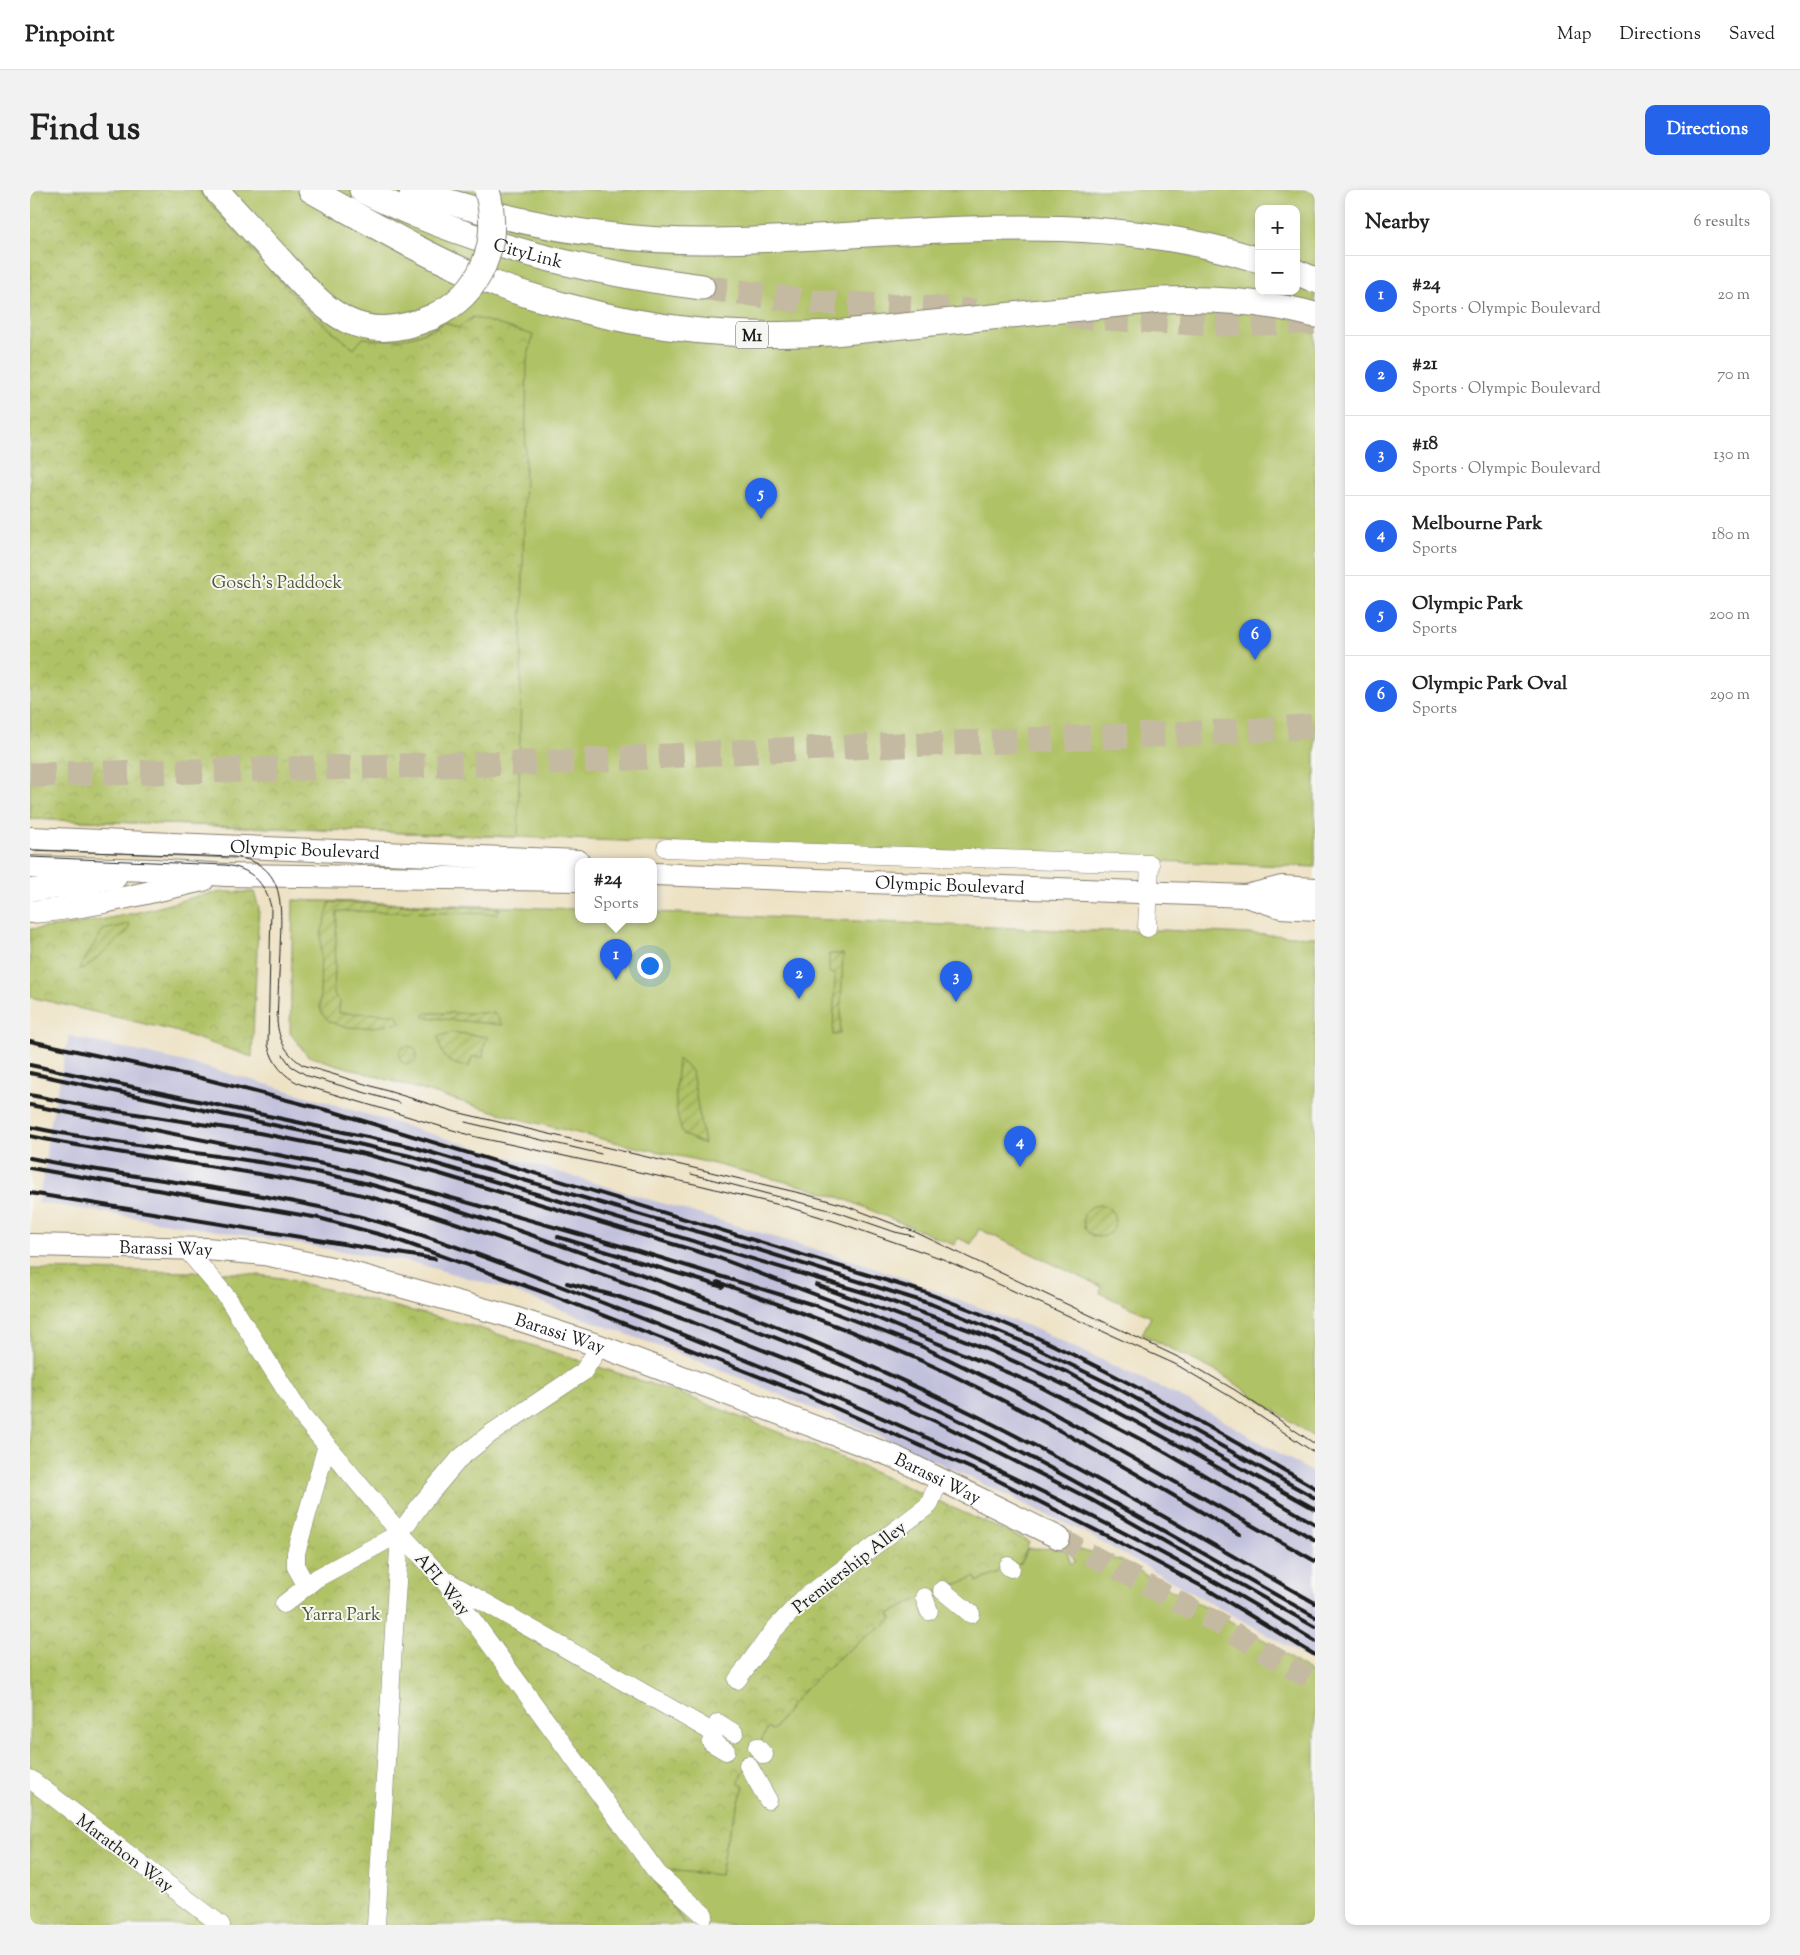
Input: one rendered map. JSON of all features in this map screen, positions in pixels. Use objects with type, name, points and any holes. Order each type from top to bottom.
[{"type":"highway","points":[[216,190],[322,305],[338,316],[358,324],[383,328],[411,324],[432,317],[464,295],[482,270],[487,258],[492,231],[492,217],[487,190]]},
{"type":"highway","name":"M1","points":[[312,190],[411,244],[498,285],[585,311],[641,324],[694,331],[780,336],[895,328],[1160,300],[1196,299],[1260,304],[1315,315]]},
{"type":"highway","name":"CityLink","points":[[362,190],[426,220],[511,250],[581,266],[702,287]]},
{"type":"highway","points":[[412,190],[515,219],[575,231],[623,237],[711,241],[917,231],[1100,229],[1153,235],[1208,245],[1255,259]]},
{"type":"highway","points":[[1300,274],[1315,280]]},
{"type":"main road","name":"Olympic Boulevard","points":[[30,838],[575,862]]},
{"type":"main road","points":[[135,897],[148,882],[153,870],[152,854],[142,842]]},
{"type":"main road","points":[[30,890],[72,886],[153,870],[245,848]]},
{"type":"main road","name":"Olympic Boulevard","points":[[30,867],[153,870],[226,875],[575,880]]},
{"type":"main road","name":"Olympic Boulevard","points":[[657,874],[1246,896],[1282,907],[1315,909]]},
{"type":"main road","points":[[30,912],[72,909],[135,897],[226,875]]},
{"type":"main road","name":"Olympic Boulevard","points":[[1246,896],[1282,887],[1315,889]]},
{"type":"main road","name":"Barassi Way","points":[[30,1245],[186,1249],[264,1254],[341,1270],[504,1315],[600,1346],[895,1457],[1059,1538]]},
{"type":"street","points":[[666,848],[1150,864],[1147,928]]},
{"type":"street","name":"AFL Way","points":[[186,1249],[226,1297],[302,1416],[400,1533],[442,1578],[658,1874],[704,1914]]},
{"type":"street","points":[[284,1604],[306,1585],[400,1533],[421,1504],[460,1458],[490,1434],[584,1372],[600,1346]]},
{"type":"street","points":[[306,1585],[296,1567],[296,1553],[327,1445]]},
{"type":"street","name":"Premiership Alley","points":[[737,1680],[773,1630],[803,1599],[929,1505],[940,1478]]},
{"type":"street","points":[[376,1925],[400,1533]]},
{"type":"street","points":[[442,1578],[717,1737],[734,1733]]},
{"type":"street","points":[[942,1590],[971,1614]]},
{"type":"street","points":[[748,1765],[768,1800]]},
{"type":"street","name":"Marathon Way","points":[[30,1779],[221,1925]]},
{"type":"shaded area","points":[[69,1036],[190,1063],[256,1081],[874,1267],[1038,1330],[1195,1404],[1315,1474],[1315,1663],[1083,1532],[910,1449],[706,1364],[506,1289],[415,1263],[38,1202],[46,1161],[47,1140]]},
{"type":"green space","name":"Gosch's Paddock","points":[[30,190],[198,190],[307,310],[354,349],[363,338],[385,340],[406,338],[435,328],[445,322],[458,328],[473,317],[533,335],[527,360],[518,837],[30,819]]},
{"type":"green space","points":[[198,190],[1305,190],[1315,195],[1315,867],[30,819],[30,653],[457,328],[445,322],[418,335],[399,340],[382,340],[354,349],[307,310]]},
{"type":"green space","points":[[226,892],[254,892],[259,908],[252,1057],[175,1031],[30,997],[30,929],[104,919],[196,897]]},
{"type":"green space","points":[[293,900],[575,909],[575,923],[657,923],[657,912],[1082,931],[1162,930],[1315,937],[1315,1438],[1221,1374],[1142,1334],[1151,1317],[1100,1293],[1102,1287],[979,1229],[971,1244],[958,1238],[954,1245],[844,1199],[802,1186],[523,1120],[308,1056],[290,1033]]},
{"type":"green space","points":[[330,902],[500,908],[498,914],[337,911],[334,994],[340,1002],[339,1013],[396,1014],[401,1023],[355,1028],[333,1023],[325,1017],[320,1008],[321,935]]},
{"type":"green space","points":[[130,924],[127,932],[84,969],[79,969],[103,930]]},
{"type":"green space","points":[[829,954],[843,954],[840,1034],[833,1035],[835,974],[829,973]]},
{"type":"green space","points":[[494,1013],[503,1025],[424,1017],[424,1014]]},
{"type":"green space","points":[[451,1032],[488,1037],[485,1041],[483,1057],[472,1057],[469,1067],[455,1064],[447,1059],[441,1051],[438,1037]]},
{"type":"green space","points":[[408,1046],[414,1049],[417,1055],[414,1061],[408,1064],[402,1061],[399,1055],[402,1049]]},
{"type":"green space","points":[[678,1059],[692,1071],[704,1144],[684,1135],[680,1126],[676,1107]]},
{"type":"green space","points":[[1099,1205],[1105,1206],[1110,1210],[1114,1215],[1114,1227],[1110,1232],[1105,1236],[1099,1237],[1093,1236],[1088,1232],[1084,1227],[1083,1221],[1084,1215],[1088,1210],[1093,1206]]},
{"type":"green space","name":"Yarra Park","points":[[30,1269],[242,1273],[282,1278],[476,1327],[679,1393],[831,1453],[1029,1542],[1021,1563],[977,1582],[975,1577],[914,1601],[889,1614],[892,1619],[829,1666],[796,1699],[773,1730],[768,1728],[738,1783],[744,1786],[726,1841],[720,1875],[664,1870],[653,1878],[685,1925],[30,1925]]},
{"type":"green space","points":[[1068,1547],[1122,1561],[1171,1590],[1266,1641],[1315,1676],[1315,1925],[686,1925],[653,1878],[664,1870],[720,1874],[726,1841],[744,1786],[738,1783],[768,1727],[773,1730],[793,1703],[818,1676],[854,1646],[892,1619],[889,1614],[914,1601],[976,1576],[977,1582],[1021,1563],[1028,1548],[1066,1549],[1071,1564],[1075,1562]]},
{"type":"tunnel","points":[[702,287],[812,302],[976,311]]},
{"type":"tunnel","points":[[1068,316],[1213,324],[1315,322]]},
{"type":"tunnel","points":[[30,775],[563,762],[752,751],[1227,732],[1315,726]]},
{"type":"tunnel","points":[[1059,1538],[1216,1622],[1315,1682]]},
{"type":"tram line","points":[[30,850],[234,857],[252,861],[264,868],[273,878],[278,890],[281,919],[277,1021],[284,1046],[303,1065],[456,1112],[841,1204],[915,1232],[1180,1358],[1235,1390],[1315,1444]]},
{"type":"tram line","points":[[30,857],[225,865],[242,869],[255,878],[265,890],[271,907],[268,1045],[280,1069],[300,1084],[476,1137],[699,1185],[788,1207],[943,1259],[1177,1365],[1231,1397],[1315,1453]]},
{"type":"tram line","points":[[283,1055],[291,1066],[308,1076],[400,1103]]},
{"type":"tram line","points":[[465,1122],[601,1154]]},
{"type":"tram line","points":[[691,1174],[837,1212],[895,1232],[913,1236]]},
{"type":"railway","points":[[30,1041],[201,1078],[334,1112],[924,1292],[1020,1330],[1096,1366],[1170,1405],[1315,1488]]},
{"type":"railway","points":[[30,1065],[409,1146],[746,1246],[931,1304],[1026,1343],[1110,1384],[1315,1498]]},
{"type":"railway","points":[[30,1073],[410,1156],[879,1297],[986,1336],[1069,1373],[1315,1509]]},
{"type":"railway","points":[[30,1095],[91,1107],[259,1133],[365,1154],[440,1174],[719,1258],[872,1316],[1035,1384],[1163,1451],[1315,1540]]},
{"type":"railway","points":[[30,1105],[353,1170],[635,1250],[814,1305],[923,1347],[1014,1391],[1315,1561]]},
{"type":"railway","points":[[30,1127],[115,1142],[287,1167],[372,1185],[495,1222],[662,1282],[755,1318],[937,1396],[1108,1485],[1315,1603]]},
{"type":"railway","points":[[30,1136],[347,1191],[442,1218],[662,1295],[805,1349],[931,1407],[1097,1494],[1315,1617]]},
{"type":"railway","points":[[30,1158],[282,1199],[324,1208],[407,1230],[488,1258],[771,1371],[931,1439],[1088,1514],[1165,1554],[1315,1641]]},
{"type":"railway","points":[[30,1168],[319,1218],[389,1237],[554,1296],[806,1395],[993,1478],[1205,1588],[1315,1655]]},
{"type":"railway","points":[[30,1193],[435,1259]]},
{"type":"railway","points":[[558,1237],[723,1287]]},
{"type":"railway","points":[[718,1282],[880,1343],[933,1366],[1088,1446],[1239,1534]]},
{"type":"railway","points":[[567,1283],[616,1296],[692,1322],[877,1395],[937,1422],[1092,1500],[1315,1627]]},
{"type":"railway","points":[[816,1285],[954,1336],[1071,1388],[1142,1425],[1315,1524]]},
{"type":"place","name":"Olympic Park","points":[[761,519]]},
{"type":"place","name":"Olympic Park Oval","points":[[1255,660]]},
{"type":"place","name":"#24","points":[[616,980]]},
{"type":"place","name":"#21","points":[[799,999]]},
{"type":"place","name":"#18","points":[[956,1002]]},
{"type":"place","name":"Melbourne Park","points":[[1020,1167]]}]
